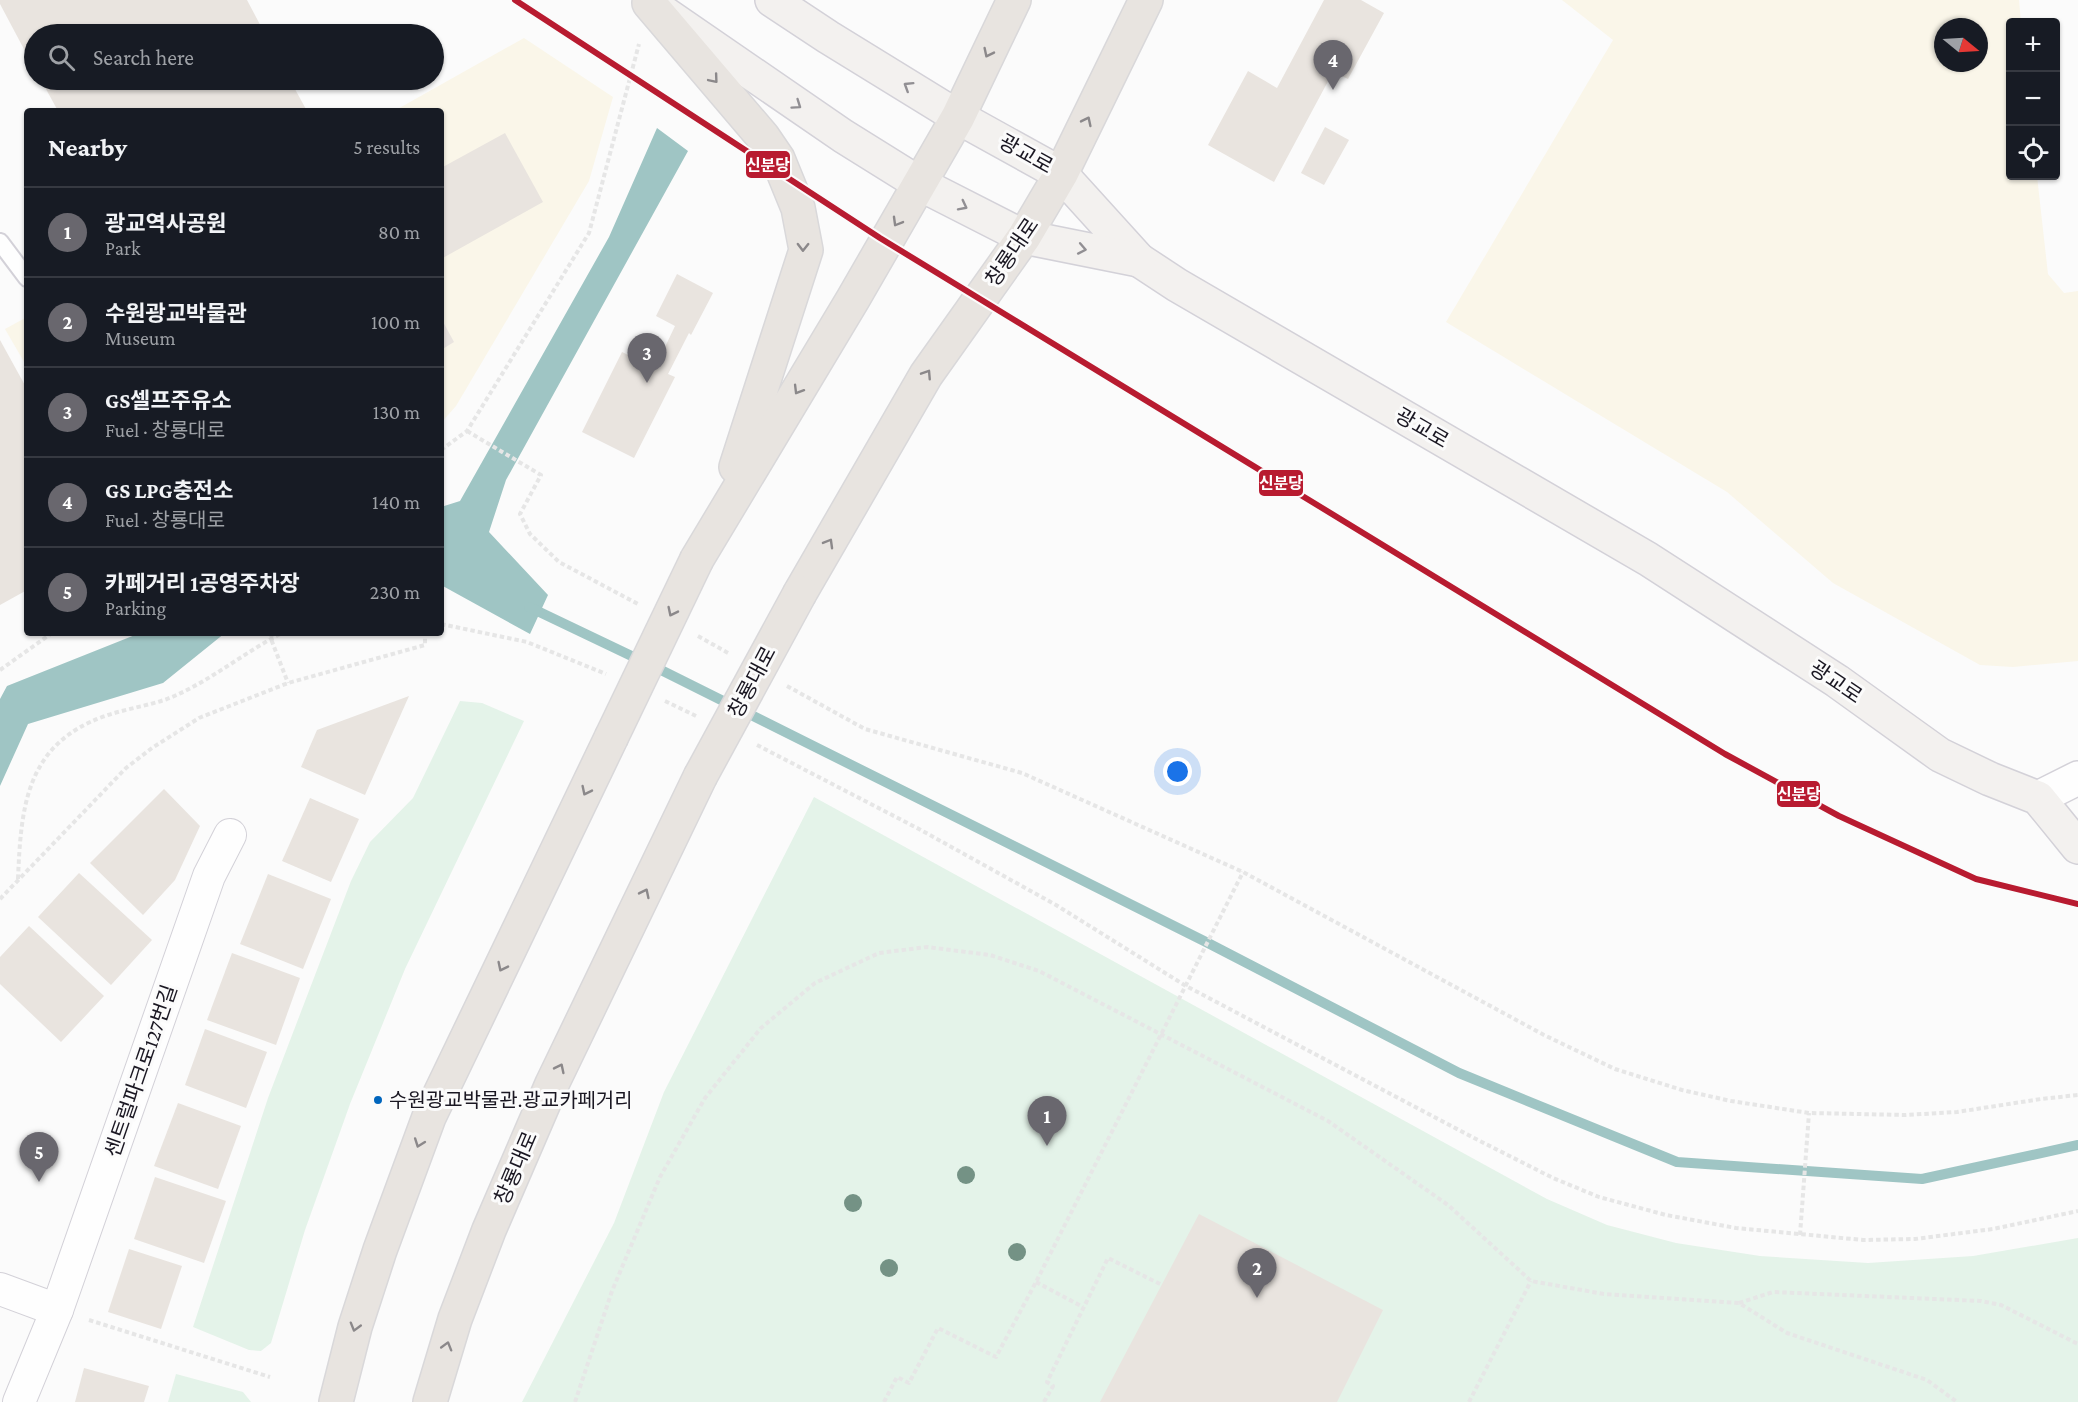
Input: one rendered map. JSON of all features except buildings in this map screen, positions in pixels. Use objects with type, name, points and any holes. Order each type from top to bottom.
[{"type":"main road","name":"광교로","points":[[772,0],[958,117],[1061,174],[1139,260],[1187,291],[1648,559],[1837,681],[1940,755],[1990,779],[2038,798],[2078,847]]},
{"type":"main road","points":[[336,1402],[355,1327],[429,1117],[697,559],[853,299],[958,117],[1014,0]]},
{"type":"main road","name":"창룡대로","points":[[430,1402],[454,1319],[489,1230],[552,1084],[700,777],[800,594],[926,375],[1024,237],[1061,174],[1146,0]]},
{"type":"main road","points":[[647,1],[843,136],[920,184],[1024,237],[1139,260]]},
{"type":"main road","points":[[647,1],[763,137],[778,159],[798,207],[806,250],[720,519]]},
{"type":"street","points":[[2038,798],[2078,778]]},
{"type":"street","name":"센트럴파크로127번길","points":[[19,1402],[57,1310],[209,876],[230,835]]},
{"type":"street","points":[[0,1289],[57,1310]]},
{"type":"lane","points":[[0,242],[24,274]]},
{"type":"path","points":[[444,448],[468,431],[589,233],[647,1]]},
{"type":"path","points":[[468,431],[541,475],[520,514],[530,534],[559,562],[644,607]]},
{"type":"path","points":[[444,625],[527,642],[614,677]]},
{"type":"path","points":[[695,635],[736,657]]},
{"type":"path","points":[[0,670],[48,636]]},
{"type":"path","points":[[272,636],[288,683]]},
{"type":"path","points":[[18,880],[20,837],[25,803],[37,769],[53,747],[78,728],[104,716],[165,700],[192,688],[276,636]]},
{"type":"path","points":[[0,898],[126,768],[152,748],[199,718],[288,683],[425,645],[425,636]]},
{"type":"path","points":[[787,686],[865,729],[1022,773],[1243,872],[1544,1035],[1615,1069],[1682,1090],[1731,1101],[1809,1113],[1906,1115],[1957,1112],[2078,1095]]},
{"type":"path","points":[[655,696],[706,721]]},
{"type":"path","points":[[747,740],[789,759],[1056,905],[1186,986],[1474,1138],[1553,1178],[1590,1193],[1666,1215],[1736,1228],[1863,1240],[1915,1239],[1993,1229],[2078,1211]]},
{"type":"path","points":[[884,1402],[897,1377],[909,1383],[938,1328],[996,1357],[1243,872]]},
{"type":"path","points":[[575,1402],[612,1291],[660,1177],[705,1098],[762,1028],[815,983],[879,953],[927,947],[990,955],[1039,971],[1328,1121],[1448,1205],[1531,1281],[1604,1294],[1739,1303],[1773,1292],[1981,1301],[2001,1305],[2078,1344]]},
{"type":"path","points":[[1800,1235],[1809,1113]]},
{"type":"path","points":[[1044,1402],[1053,1386],[1047,1382],[1108,1258],[1162,1285]]},
{"type":"path","points":[[1469,1402],[1531,1281]]},
{"type":"path","points":[[1036,1282],[1083,1307]]},
{"type":"path","points":[[1739,1303],[1787,1333],[1927,1380],[1957,1402]]},
{"type":"path","points":[[57,1310],[270,1377]]},
{"type":"shaded area","points":[[1562,0],[2019,0],[2021,18],[2006,18],[2006,180],[2037,180],[2048,274],[2064,293],[2078,291],[2078,661],[2013,667],[1980,665],[1833,583],[1727,492],[1446,322],[1613,40]]},
{"type":"shaded area","points":[[524,38],[613,97],[589,181],[456,406],[444,420],[444,108],[399,108],[431,90],[444,90],[444,83]]},
{"type":"shaded area","points":[[24,319],[24,362],[5,329]]},
{"type":"shaded area","points":[[460,701],[482,703],[524,721],[405,969],[350,1104],[305,1230],[271,1343],[261,1351],[249,1350],[193,1327],[268,1098],[351,881],[370,842],[413,798]]},
{"type":"shaded area","points":[[814,797],[1547,1199],[1607,1225],[1676,1243],[1760,1256],[1868,1263],[1973,1256],[2078,1238],[2078,1402],[522,1402],[614,1223],[664,1092]]},
{"type":"shaded area","points":[[176,1374],[243,1392],[251,1402],[168,1402]]},
{"type":"water","points":[[657,128],[688,151],[506,480],[489,532],[548,595],[530,634],[444,587],[444,506],[460,501],[609,237]]},
{"type":"water","points":[[132,636],[221,636],[163,683],[28,724],[0,786],[0,699],[7,686]]},
{"type":"waterway","points":[[529,607],[663,671],[1206,942],[1459,1073],[1677,1162],[1922,1179],[2078,1145]]},
{"type":"transit line","name":"신분당","points":[[515,0],[880,238],[1725,754],[1839,816],[1976,879],[2078,904]]},
{"type":"place","name":"GS LPG충전소","points":[[1333,90]]},
{"type":"place","name":"GS셀프주유소","points":[[647,383]]},
{"type":"place","name":"수원광교박물관.광교카페거리","points":[[378,1100]]},
{"type":"place","name":"광교역사공원","points":[[1047,1146]]},
{"type":"place","name":"카페거리 1공영주차장","points":[[39,1182]]},
{"type":"place","name":"수원광교박물관","points":[[1257,1298]]}]
